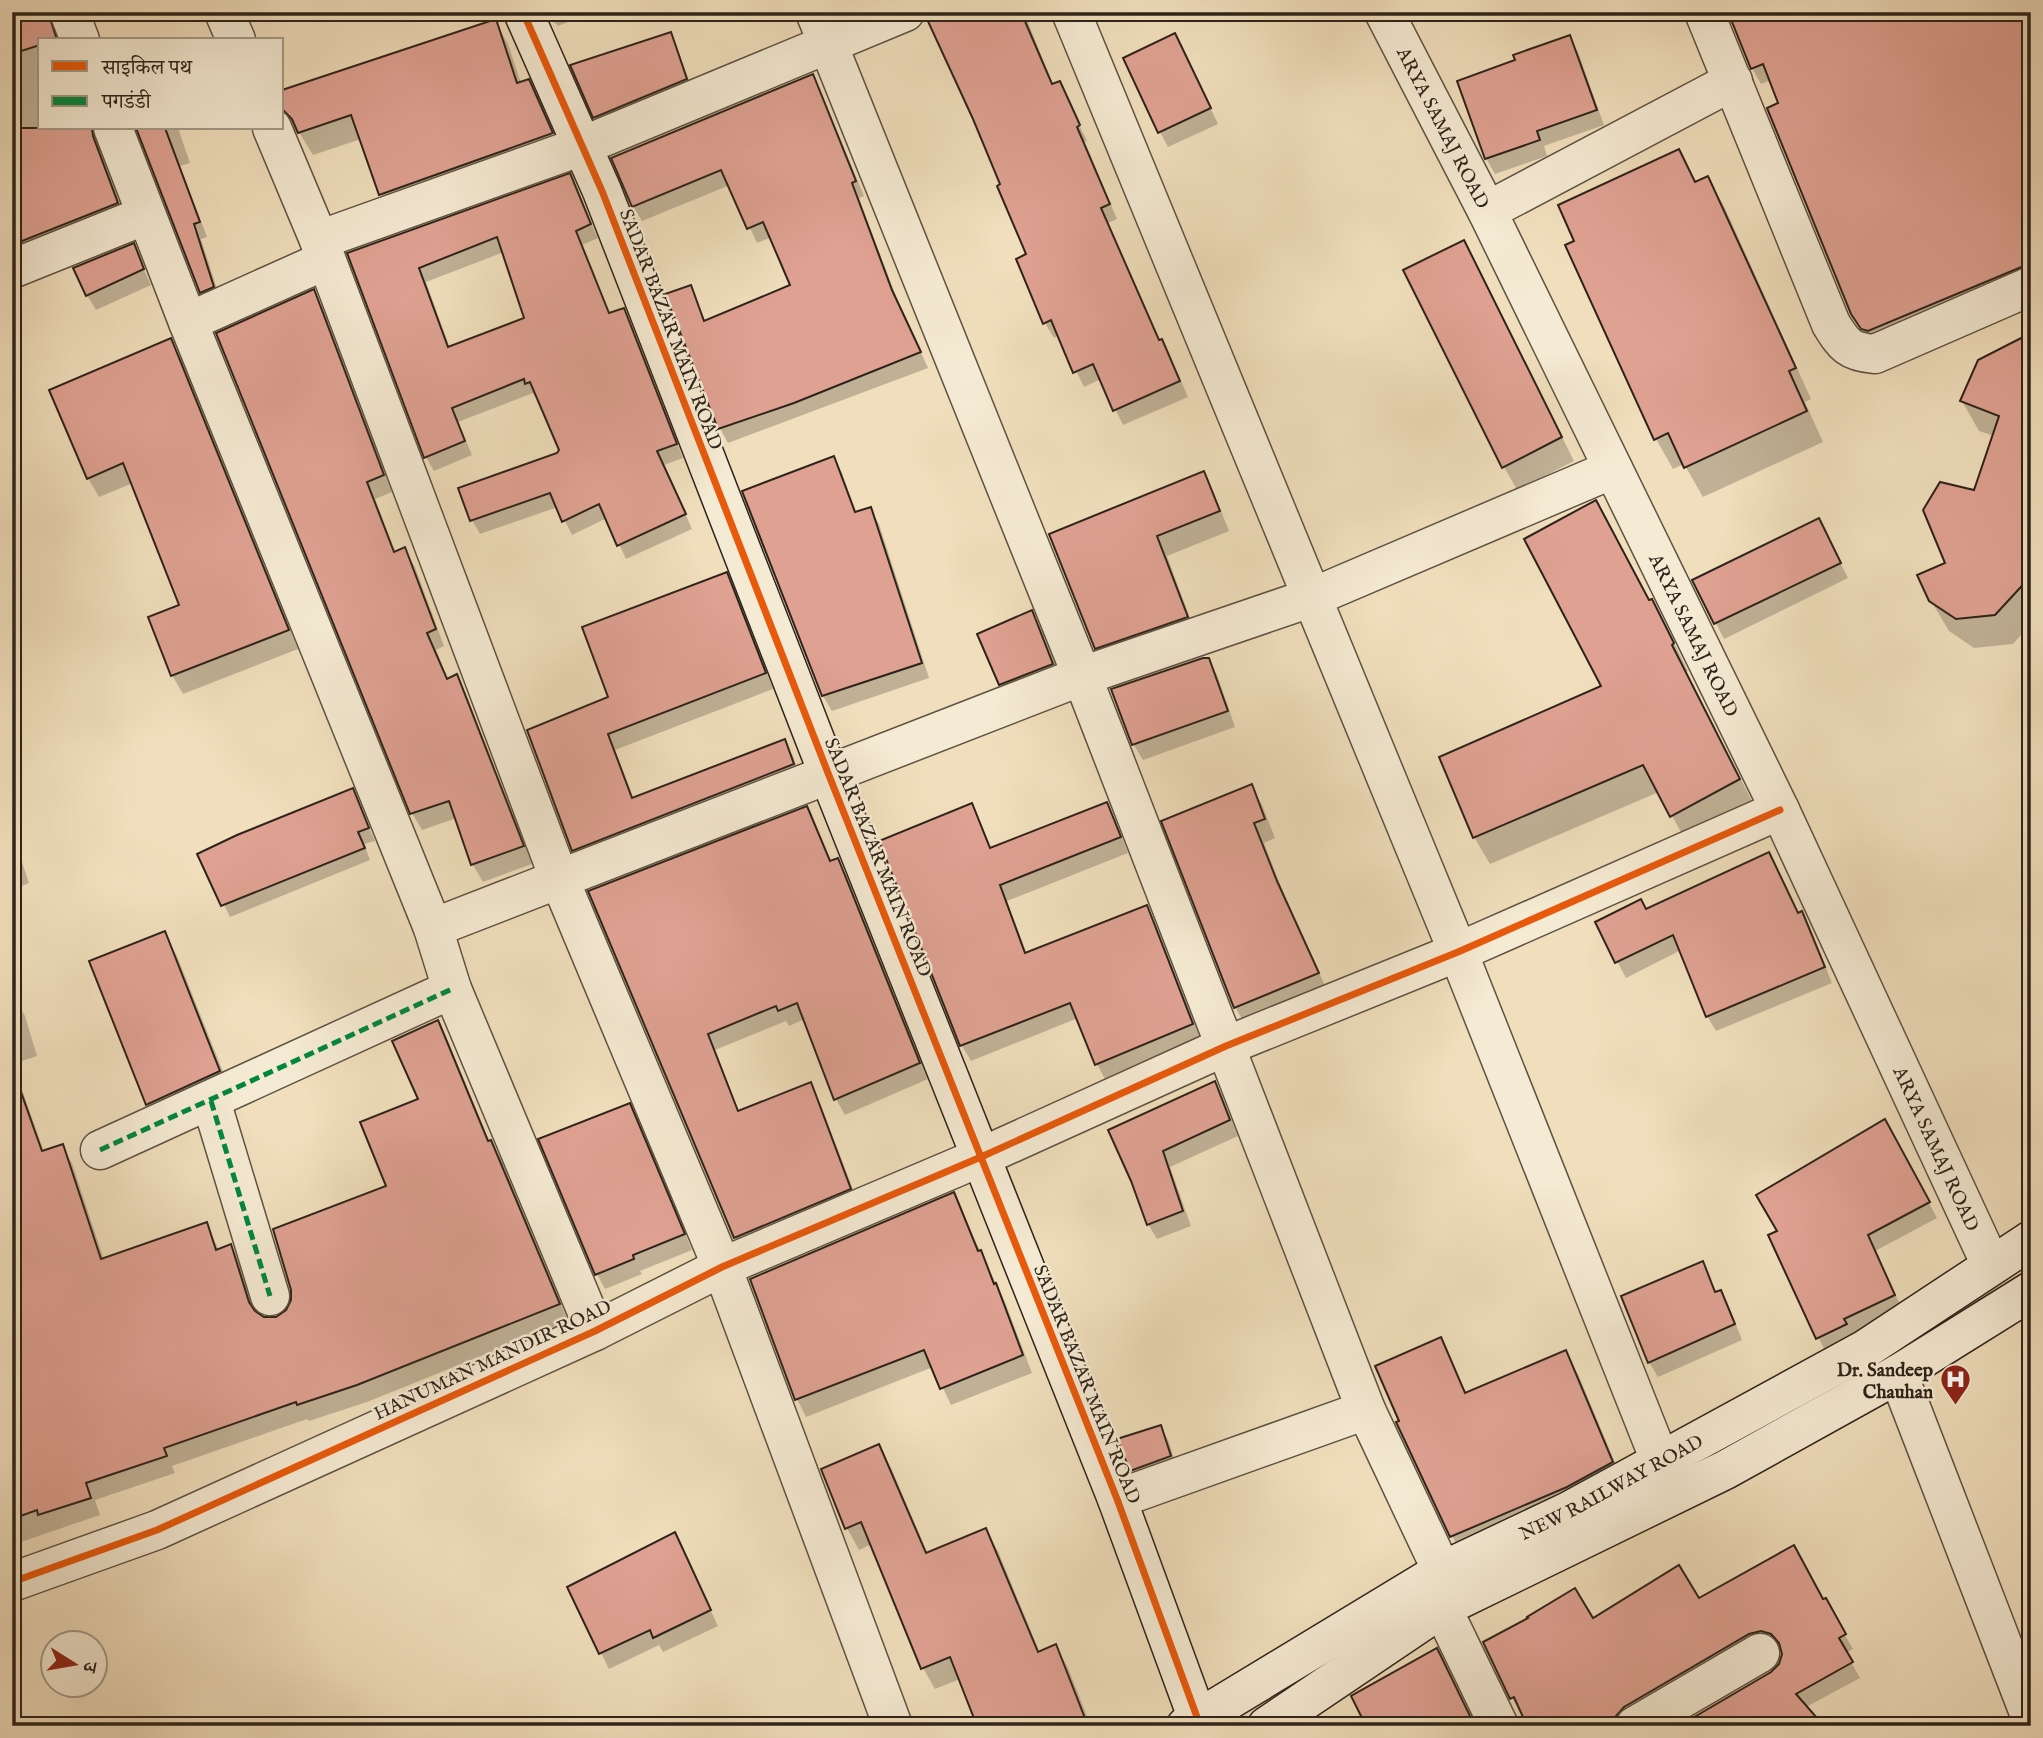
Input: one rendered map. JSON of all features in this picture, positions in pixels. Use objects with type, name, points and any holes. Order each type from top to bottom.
[{"type":"street","points":[[69,12],[79,38]]},
{"type":"street","points":[[224,12],[235,38]]},
{"type":"street","name":"SADAR BAZAR MAIN ROAD","points":[[523,12],[601,191],[828,773],[1117,1499],[1191,1721]]},
{"type":"street","points":[[187,322],[323,250],[582,146],[822,28],[905,12]]},
{"type":"street","points":[[1071,12],[1458,951],[1661,1463]]},
{"type":"street","name":"ARYA SAMAJ ROAD","points":[[1384,12],[1487,211],[1780,810],[1992,1265]]},
{"type":"street","points":[[1704,12],[1831,324],[1844,345],[1861,353],[1875,354],[2031,286]]},
{"type":"street","points":[[822,28],[1082,676],[1366,1410],[1442,1571]]},
{"type":"street","points":[[1487,211],[1733,81]]},
{"type":"street","points":[[114,130],[187,322],[433,928],[452,989],[595,1331]]},
{"type":"street","points":[[273,130],[323,250],[559,878],[722,1267],[893,1726]]},
{"type":"street","points":[[12,269],[146,215]]},
{"type":"street","points":[[433,928],[1082,676],[1313,597],[1613,469]]},
{"type":"street","name":"HANUMAN MANDIR ROAD","points":[[12,1583],[157,1530],[595,1331],[722,1267],[981,1157],[1226,1046],[1458,951],[1780,810]]},
{"type":"street","points":[[100,1150],[452,989]]},
{"type":"street","points":[[211,1101],[270,1296]]},
{"type":"street","name":"NEW RAILWAY ROAD","points":[[1191,1721],[1442,1571],[1569,1511],[1661,1463],[1864,1350],[2031,1240]]},
{"type":"street","name":"NEW RAILWAY ROAD","points":[[1267,1726],[1442,1608],[1725,1470],[1898,1374],[2031,1291]]},
{"type":"street","points":[[1898,1374],[2031,1718]]},
{"type":"street","points":[[1117,1499],[1366,1410]]},
{"type":"street","points":[[1442,1608],[1499,1726]]},
{"type":"street","points":[[1635,1726],[1760,1653]]},
{"type":"building","points":[[12,12],[48,12],[56,38],[38,38],[38,46],[12,54]]},
{"type":"building","points":[[926,12],[1021,12],[1052,84],[1060,81],[1080,125],[1077,127],[1110,204],[1101,208],[1180,381],[1113,411],[1093,364],[1073,373],[1051,320],[1043,324],[1016,259],[1026,254],[997,186],[1000,184]]},
{"type":"building","points":[[1728,12],[2031,12],[2031,263],[1868,331],[1861,329],[1851,314],[1767,108],[1778,103],[1763,64],[1751,69]]},
{"type":"building","points":[[496,19],[517,83],[529,79],[553,133],[379,195],[351,115],[298,133],[292,119],[284,111],[284,89]]},
{"type":"building","points":[[671,32],[687,79],[593,118],[570,65]]},
{"type":"building","points":[[1175,33],[1211,108],[1158,133],[1123,58]]},
{"type":"building","points":[[1570,35],[1597,110],[1537,131],[1540,140],[1485,159],[1457,81],[1515,60],[1513,55]]},
{"type":"building","points":[[813,74],[856,181],[852,183],[892,290],[921,352],[794,403],[718,429],[665,294],[691,285],[704,321],[790,285],[763,222],[747,229],[721,170],[632,207],[611,158]]},
{"type":"building","points":[[12,128],[92,130],[118,203],[12,245]]},
{"type":"building","points":[[137,130],[166,130],[200,222],[194,224],[214,287],[200,293]]},
{"type":"building","points":[[1679,149],[1695,182],[1708,176],[1796,368],[1789,371],[1807,411],[1684,468],[1668,433],[1654,440],[1565,245],[1574,241],[1558,205]]},
{"type":"building","points":[[570,173],[591,224],[576,231],[609,313],[624,308],[677,444],[657,451],[686,514],[617,546],[599,504],[562,522],[550,493],[470,521],[458,488],[557,453],[559,450],[530,382],[525,384],[524,379],[452,408],[465,441],[424,458],[347,253]],"holes":[[[497,237],[524,318],[448,347],[419,268]]]},
{"type":"building","points":[[1464,240],[1562,437],[1502,468],[1403,270]]},
{"type":"building","points":[[134,243],[144,269],[86,296],[73,268]]},
{"type":"building","points":[[314,289],[384,475],[367,482],[394,552],[405,547],[436,629],[427,633],[447,679],[457,674],[524,846],[471,865],[449,801],[410,814],[216,333]]},
{"type":"building","points":[[2031,333],[2031,576],[1995,615],[1956,619],[1929,601],[1917,575],[1945,563],[1923,510],[1940,482],[1974,490],[1999,416],[1960,401],[1978,360]]},
{"type":"building","points":[[171,338],[289,630],[171,676],[148,617],[179,605],[123,463],[87,479],[49,390]]},
{"type":"building","points":[[834,456],[855,512],[871,507],[922,663],[822,696],[742,491]]},
{"type":"building","points":[[1204,471],[1220,511],[1157,536],[1188,617],[1095,649],[1049,534]]},
{"type":"building","points":[[1596,500],[1649,600],[1652,599],[1674,643],[1672,645],[1740,779],[1670,817],[1643,765],[1473,838],[1439,757],[1601,686],[1524,539]]},
{"type":"building","points":[[1819,518],[1841,563],[1714,624],[1692,580]]},
{"type":"building","points":[[727,572],[766,673],[608,734],[632,798],[785,739],[794,764],[572,851],[527,730],[608,697],[582,627]]},
{"type":"building","points":[[1032,610],[1053,664],[999,685],[977,634]]},
{"type":"building","points":[[1209,658],[1228,711],[1132,745],[1111,689]]},
{"type":"building","points":[[1252,784],[1265,819],[1254,823],[1319,973],[1234,1008],[1161,821]]},
{"type":"building","points":[[353,788],[369,828],[358,832],[365,848],[221,906],[197,854]]},
{"type":"building","points":[[1107,802],[1121,837],[1000,885],[1025,953],[1147,905],[1193,1024],[1095,1065],[1070,1003],[960,1046],[879,841],[972,803],[990,848]]},
{"type":"building","points":[[807,806],[830,861],[838,858],[920,1063],[834,1100],[797,1003],[778,1011],[776,1006],[708,1034],[738,1111],[811,1082],[851,1189],[734,1238],[588,891]]},
{"type":"building","points":[[1769,852],[1798,913],[1802,911],[1825,967],[1706,1017],[1673,935],[1615,963],[1595,922],[1641,899],[1646,909]]},
{"type":"building","points":[[165,931],[220,1071],[146,1105],[89,961]]},
{"type":"building","points":[[438,1020],[560,1304],[357,1385],[297,1405],[296,1402],[164,1448],[167,1456],[86,1483],[91,1498],[38,1515],[37,1510],[12,1519],[12,1082],[17,1081],[42,1151],[63,1144],[101,1259],[207,1222],[216,1250],[231,1244],[249,1302],[255,1311],[264,1317],[276,1317],[286,1310],[291,1300],[291,1290],[273,1229],[386,1186],[360,1122],[418,1099],[392,1041]]},
{"type":"building","points":[[1215,1081],[1230,1120],[1163,1151],[1183,1211],[1147,1225],[1108,1130]]},
{"type":"building","points":[[630,1103],[685,1234],[633,1255],[634,1259],[595,1275],[538,1139]]},
{"type":"building","points":[[1885,1119],[1930,1202],[1868,1235],[1895,1295],[1844,1319],[1847,1324],[1816,1339],[1768,1235],[1777,1231],[1756,1195]]},
{"type":"building","points":[[954,1192],[978,1251],[981,1250],[994,1284],[996,1283],[1023,1355],[940,1389],[924,1350],[795,1400],[750,1279]]},
{"type":"building","points":[[1703,1261],[1715,1292],[1721,1290],[1735,1324],[1648,1363],[1621,1296]]},
{"type":"building","points":[[1441,1337],[1465,1393],[1566,1350],[1613,1462],[1567,1487],[1450,1537],[1396,1422],[1399,1421],[1375,1366]]},
{"type":"building","points":[[1161,1425],[1171,1456],[1130,1471],[1117,1439]]},
{"type":"building","points":[[879,1444],[926,1553],[986,1528],[1038,1652],[1056,1644],[1088,1726],[977,1726],[950,1657],[921,1669],[861,1522],[845,1529],[821,1469]]},
{"type":"building","points":[[675,1532],[711,1610],[653,1638],[650,1630],[599,1654],[567,1587]]},
{"type":"building","points":[[1794,1545],[1823,1599],[1826,1598],[1846,1634],[1839,1638],[1853,1662],[1796,1694],[1824,1726],[1679,1726],[1771,1672],[1779,1664],[1782,1654],[1779,1643],[1771,1634],[1761,1631],[1749,1634],[1624,1707],[1616,1716],[1613,1726],[1527,1726],[1514,1697],[1510,1699],[1483,1642],[1575,1588],[1593,1618],[1679,1565],[1699,1598]]},
{"type":"building","points":[[1437,1648],[1471,1718],[1455,1726],[1366,1726],[1351,1696]]},
{"type":"marked path","points":[[100,1150],[452,989]]},
{"type":"marked path","points":[[211,1101],[270,1296]]},
{"type":"cycle path","points":[[523,12],[602,191],[828,773],[1117,1499],[1197,1717]]},
{"type":"cycle path","points":[[12,1582],[157,1530],[595,1331],[722,1267],[981,1157],[1226,1046],[1458,952],[1780,810]]},
{"type":"place","name":"Dr. Sandeep Chauhan","points":[[1956,1407]]}]
